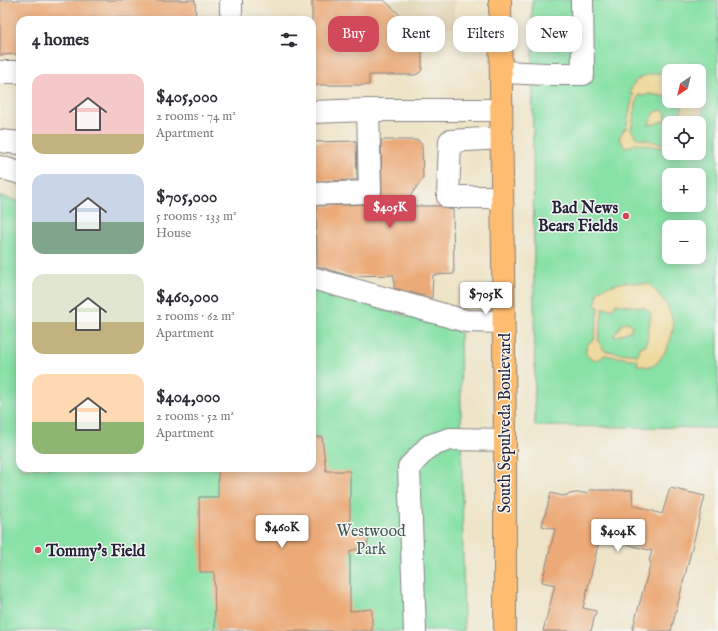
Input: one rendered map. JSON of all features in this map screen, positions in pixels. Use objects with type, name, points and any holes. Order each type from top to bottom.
[{"type":"main road","name":"South Sepulveda Boulevard","points":[[500,0],[502,138],[501,197],[505,440],[505,631]]},
{"type":"lane","points":[[501,72],[583,74],[582,0]]},
{"type":"lane","points":[[0,72],[16,72]]},
{"type":"lane","points":[[316,112],[368,110],[501,110]]},
{"type":"lane","points":[[316,194],[370,192],[368,110]]},
{"type":"lane","points":[[501,197],[448,198],[450,140],[502,138]]},
{"type":"lane","points":[[0,141],[16,143]]},
{"type":"lane","points":[[0,167],[16,172]]},
{"type":"lane","points":[[316,279],[466,321],[503,322]]},
{"type":"lane","points":[[415,631],[409,467],[429,446],[450,439],[505,440]]},
{"type":"shaded area","points":[[358,0],[454,0],[453,27],[445,27],[445,16],[387,16],[387,28],[379,29],[379,16],[359,16]]},
{"type":"green space","name":"Bad News Bears Fields","points":[[532,0],[718,0],[718,428],[535,426],[532,52],[582,52],[582,16],[532,16]]},
{"type":"green space","name":"Westwood Park","points":[[0,196],[16,201],[16,472],[316,472],[316,289],[460,332],[464,631],[0,631]]},
{"type":"sand","points":[[662,73],[662,96],[649,94],[644,96],[638,95],[631,130],[637,138],[662,143],[662,148],[636,143],[625,147],[619,138],[624,129],[626,129],[633,95],[630,93],[632,87],[641,77]]},
{"type":"sand","points":[[682,108],[702,108],[703,116],[680,116]]},
{"type":"sand","points":[[662,110],[666,114],[666,116],[662,116],[662,121],[648,125],[655,112]]},
{"type":"sand","points":[[624,282],[649,284],[664,302],[672,317],[672,335],[667,348],[655,365],[650,367],[637,365],[638,360],[604,355],[600,359],[595,360],[586,354],[587,346],[594,340],[599,307],[595,306],[598,291],[605,287]],"holes":[[[616,304],[646,308],[651,314],[646,345],[640,347],[638,355],[605,351],[598,341],[603,308],[612,309]]]},
{"type":"sand","points":[[627,322],[632,326],[631,330],[615,337],[614,335],[623,323]]},
{"type":"building","points":[[0,0],[195,0],[196,16],[16,16],[16,54],[0,55]]},
{"type":"building","points":[[312,0],[384,0],[401,16],[387,16],[387,52],[422,52],[422,70],[415,75],[369,75],[369,85],[316,85],[316,16],[312,16]]},
{"type":"building","points":[[381,140],[418,140],[422,145],[423,178],[403,206],[440,206],[453,210],[454,274],[433,275],[432,298],[394,288],[394,275],[350,276],[317,266],[316,206],[370,204],[377,202],[381,198]]},
{"type":"building","points":[[356,141],[357,180],[316,181],[316,142]]},
{"type":"building","points":[[316,437],[322,437],[326,471],[350,471],[350,528],[366,533],[369,540],[366,546],[350,551],[350,611],[372,609],[372,631],[215,631],[214,572],[200,572],[199,497],[218,497],[218,472],[316,472]]},
{"type":"building","points":[[670,488],[705,496],[671,631],[632,631],[651,562],[649,561],[652,551],[600,537],[583,608],[596,611],[591,631],[543,631],[555,585],[542,582],[555,529],[542,526],[551,493],[562,496],[575,493],[588,493],[589,490],[632,490],[633,505],[662,514]]},
{"type":"place","name":"Bad News Bears Fields","points":[[626,216]]},
{"type":"place","name":"Tommy's Field","points":[[38,550]]}]
